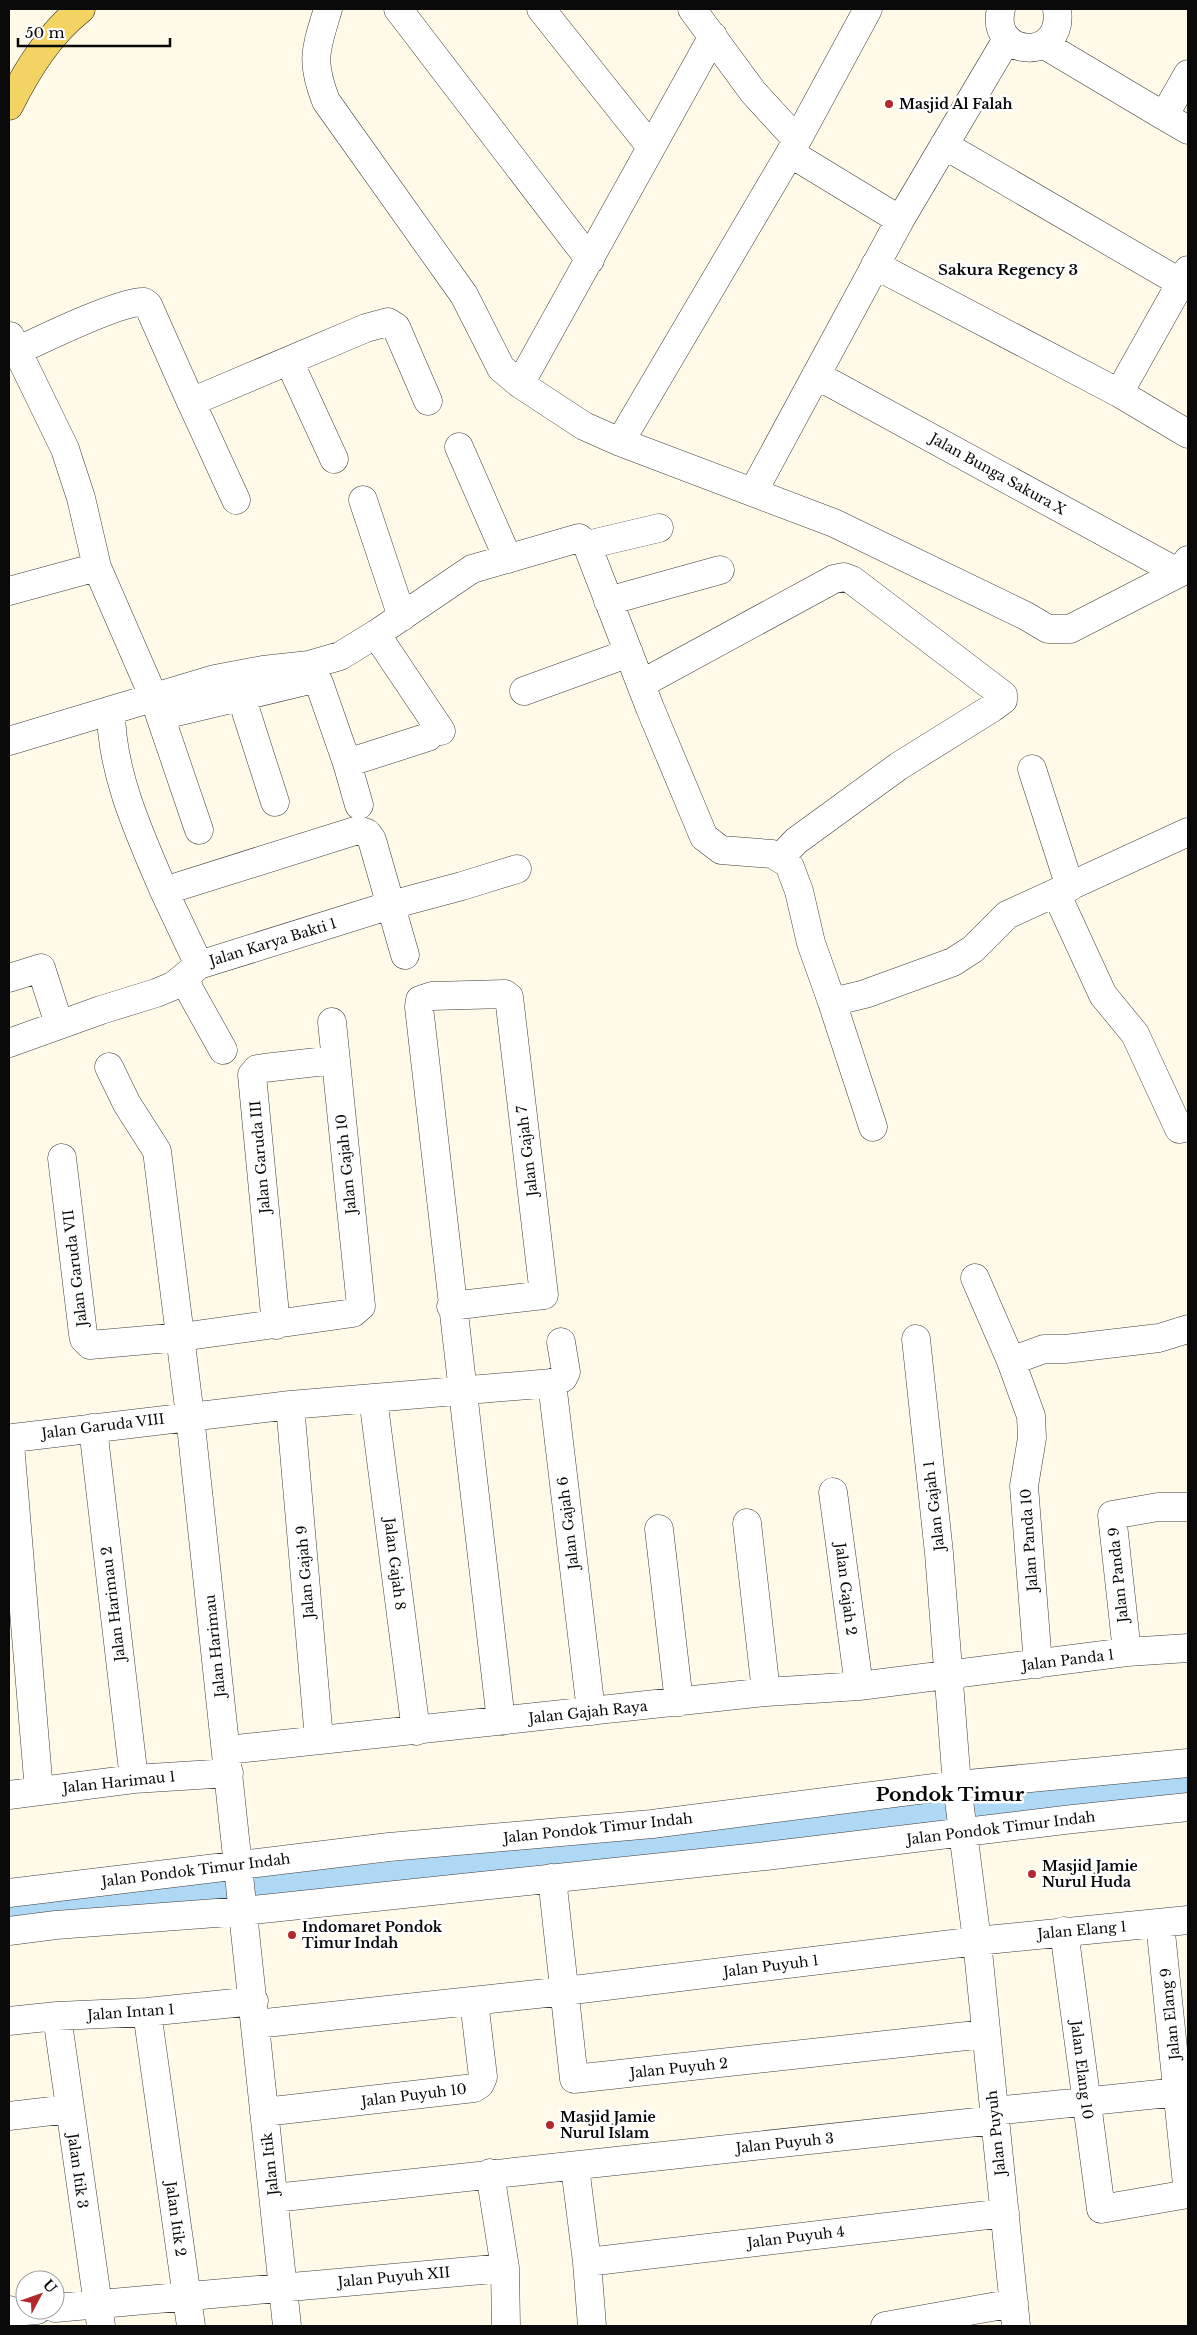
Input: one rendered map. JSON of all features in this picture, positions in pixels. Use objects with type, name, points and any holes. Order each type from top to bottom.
[{"type":"main road","points":[[9,106],[32,64],[50,39],[81,9]]},
{"type":"street","points":[[328,9],[315,51],[317,80],[326,101],[464,295],[501,368],[520,384],[584,426],[620,442],[834,523],[1026,616],[1048,629],[1070,629],[1184,566]]},
{"type":"street","points":[[398,9],[590,260]]},
{"type":"street","points":[[541,9],[651,148]]},
{"type":"street","points":[[692,9],[794,147],[900,220]]},
{"type":"street","points":[[1001,9],[999,18],[1001,29],[1007,39],[1016,46],[1028,49],[1049,41],[1056,31],[1057,9]]},
{"type":"street","points":[[620,442],[794,147],[859,13]]},
{"type":"street","points":[[520,384],[713,36]]},
{"type":"street","points":[[753,492],[875,264],[1007,39]]},
{"type":"street","points":[[1043,44],[1188,130]]},
{"type":"street","points":[[1164,116],[1188,74]]},
{"type":"street","points":[[944,145],[1186,280],[1118,393]]},
{"type":"street","points":[[875,264],[1118,393],[1188,434]]},
{"type":"street","points":[[199,830],[157,707],[97,567],[81,498],[65,449],[13,343],[46,337],[129,303],[144,302],[148,305],[236,500]]},
{"type":"street","points":[[191,402],[366,328],[390,322],[396,327],[428,401]]},
{"type":"street","points":[[290,361],[334,459]]},
{"type":"street","name":"Jalan Bunga Sakura X","points":[[816,375],[1184,566]]},
{"type":"street","points":[[460,447],[508,559]]},
{"type":"street","points":[[363,500],[402,616]]},
{"type":"street","points":[[587,545],[659,528]]},
{"type":"street","points":[[157,707],[215,679],[324,661],[340,656],[472,569],[575,538],[582,540],[587,545],[641,684],[704,837],[721,850],[760,852],[780,858],[790,868],[796,883],[811,943],[873,1127]]},
{"type":"street","points":[[9,591],[97,567]]},
{"type":"street","points":[[608,601],[720,570]]},
{"type":"street","points":[[641,684],[834,579],[844,577],[852,580],[1003,695],[1003,700],[992,708],[899,766],[801,837],[780,858]]},
{"type":"street","points":[[347,763],[435,734],[376,634]]},
{"type":"street","points":[[524,691],[629,653]]},
{"type":"street","points":[[9,741],[111,710],[157,707],[241,696],[306,681],[319,683],[347,763],[359,805]]},
{"type":"street","points":[[241,696],[275,802]]},
{"type":"street","points":[[111,710],[112,733],[118,766],[139,832],[164,891],[192,971],[189,989],[223,1050]]},
{"type":"street","points":[[1032,769],[1063,890],[1102,995],[1135,1034],[1179,1129],[1188,1127]]},
{"type":"street","points":[[164,891],[358,830],[367,833],[372,840],[405,955]]},
{"type":"street","points":[[832,1002],[865,994],[953,962],[979,943],[1007,915],[1188,832]]},
{"type":"street","name":"Jalan Karya Bakti 1","points":[[9,1043],[60,1024],[156,993],[173,986],[192,971],[391,905],[516,869]]},
{"type":"street","points":[[9,978],[41,968],[60,1024]]},
{"type":"street","name":"Jalan Gajah 7","points":[[505,994],[509,997],[544,1295],[451,1306],[419,1003],[420,1000],[432,996],[505,994]]},
{"type":"street","name":"Jalan Gajah 10","points":[[276,1325],[353,1313],[361,1306],[332,1022]]},
{"type":"street","name":"Jalan Garuda III","points":[[276,1325],[252,1075],[257,1070],[264,1068],[335,1060]]},
{"type":"street","name":"Jalan Harimau","points":[[109,1067],[127,1104],[157,1152],[190,1416],[243,1907]]},
{"type":"street","name":"Jalan Garuda VII","points":[[62,1158],[84,1339],[90,1345],[95,1345],[181,1337]]},
{"type":"street","name":"Jalan Panda 10","points":[[975,1278],[1012,1361],[1031,1416],[1032,1438],[1024,1486],[1038,1664]]},
{"type":"street","points":[[451,1306],[463,1391],[500,1721]]},
{"type":"street","points":[[181,1337],[276,1325]]},
{"type":"street","points":[[1012,1361],[1044,1349],[1065,1349],[1159,1338],[1188,1329]]},
{"type":"street","name":"Jalan Gajah 1","points":[[916,1339],[939,1553],[960,1808]]},
{"type":"street","points":[[552,1383],[562,1378],[566,1372],[561,1342]]},
{"type":"street","name":"Jalan Garuda VIII","points":[[15,1581],[10,1444],[15,1436],[290,1405],[552,1383]]},
{"type":"street","name":"Jalan Gajah 6","points":[[552,1383],[590,1711]]},
{"type":"street","name":"Jalan Gajah 8","points":[[373,1398],[416,1731]]},
{"type":"street","name":"Jalan Gajah 9","points":[[290,1405],[320,1739]]},
{"type":"street","name":"Jalan Harimau 2","points":[[93,1428],[134,1779]]},
{"type":"street","name":"Jalan Gajah 2","points":[[833,1492],[858,1686]]},
{"type":"street","name":"Jalan Panda 9","points":[[1127,1652],[1112,1514],[1158,1507],[1188,1507]]},
{"type":"street","points":[[747,1523],[766,1692]]},
{"type":"street","points":[[659,1529],[679,1702]]},
{"type":"street","points":[[15,1581],[39,1791]]},
{"type":"street","name":"Jalan Panda 1","points":[[948,1674],[1127,1652],[1188,1648]]},
{"type":"street","name":"Jalan Gajah Raya","points":[[228,1761],[320,1739],[416,1731],[766,1692],[858,1686],[948,1674]]},
{"type":"street","name":"Jalan Harimau 1","points":[[9,1795],[134,1779],[228,1761]]},
{"type":"street","name":"Jalan Pondok Timur Indah","points":[[9,1932],[766,1856],[960,1808],[1188,1763]]},
{"type":"street","name":"Jalan Pondok Timur Indah","points":[[9,1893],[239,1870],[389,1847],[652,1824],[960,1808],[1188,1807]]},
{"type":"street","name":"Jalan Puyuh","points":[[960,1808],[977,1941],[1015,2315]]},
{"type":"street","name":"Jalan Puyuh 2","points":[[552,1878],[574,2079],[985,2034]]},
{"type":"street","name":"Jalan Itik","points":[[243,1907],[287,2326]]},
{"type":"street","name":"Jalan Elang 1","points":[[977,1941],[1188,1920]]},
{"type":"street","name":"Jalan Elang 9","points":[[1160,1923],[1183,2092],[1188,2194]]},
{"type":"street","name":"Jalan Elang 10","points":[[1064,1931],[1085,2101],[1101,2209],[1188,2194]]},
{"type":"street","name":"Jalan Puyuh 1","points":[[474,2001],[977,1941]]},
{"type":"street","name":"Jalan Intan 1","points":[[9,2021],[57,2016],[147,2012],[255,2013],[474,2001]]},
{"type":"street","name":"Jalan Puyuh 10","points":[[264,2112],[474,2088],[480,2084],[483,2077],[474,2001]]},
{"type":"street","name":"Jalan Itik 2","points":[[147,2012],[191,2326]]},
{"type":"street","name":"Jalan Itik 3","points":[[57,2016],[100,2316]]},
{"type":"street","name":"Jalan Puyuh 3","points":[[274,2198],[490,2173],[575,2167],[994,2116],[1085,2101],[1183,2092]]},
{"type":"street","points":[[9,2116],[69,2109]]},
{"type":"street","points":[[575,2167],[587,2262],[592,2326]]},
{"type":"street","points":[[490,2173],[505,2268],[506,2326]]},
{"type":"street","name":"Jalan Puyuh 4","points":[[587,2262],[1005,2213]]},
{"type":"street","name":"Jalan Puyuh XII","points":[[65,2310],[100,2316],[187,2297],[505,2268]]},
{"type":"street","points":[[885,2326],[1015,2315]]},
{"type":"waterway","points":[[9,1914],[1188,1785]]},
{"type":"place","name":"Masjid Al Falah","points":[[889,104]]},
{"type":"place","name":"Masjid Jamie Nurul Huda","points":[[1032,1874]]},
{"type":"place","name":"Indomaret Pondok Timur Indah","points":[[292,1935]]},
{"type":"place","name":"Masjid Jamie Nurul Islam","points":[[550,2125]]},
{"type":"district","name":"Sakura Regency 3","points":[[1008,270]]},
{"type":"district","name":"Pondok Timur","points":[[950,1794]]}]
